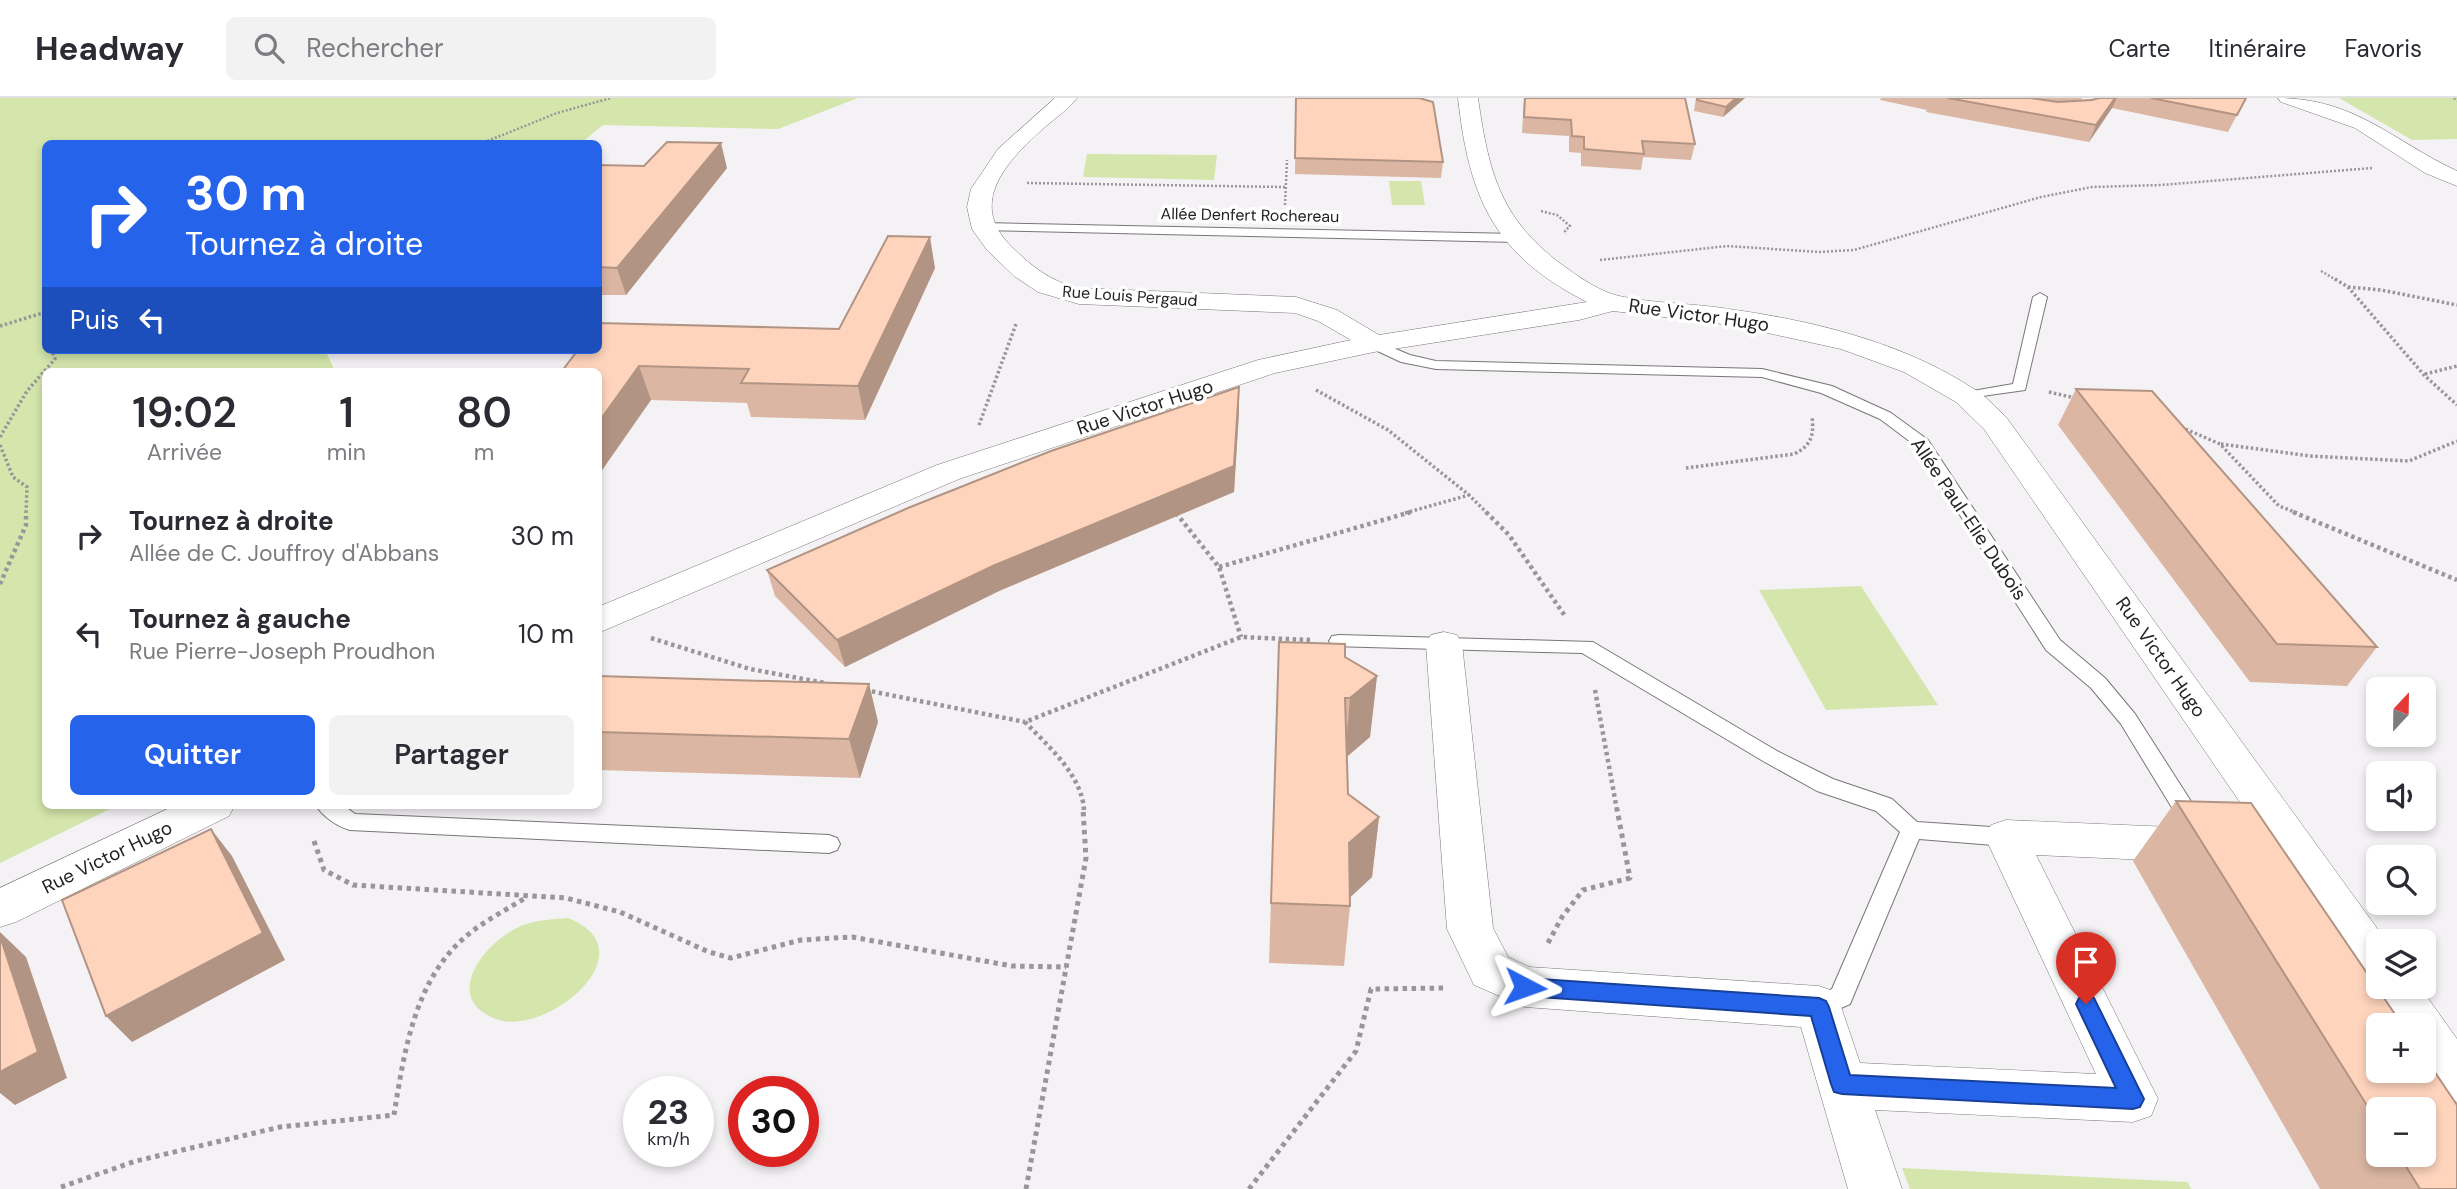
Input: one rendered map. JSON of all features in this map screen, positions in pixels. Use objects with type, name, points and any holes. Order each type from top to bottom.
[{"type":"street","points":[[983,227],[980,201],[986,182],[1000,158],[1068,98]]},
{"type":"street","points":[[1468,98],[1471,129],[1495,210],[1517,238],[1547,266],[1587,293],[1613,303]]},
{"type":"street","points":[[2288,98],[2362,124],[2426,164],[2457,179]]},
{"type":"street","name":"Rue Louis Pergaud","points":[[983,227],[994,243],[1032,280],[1054,291],[1079,296],[1296,305],[1333,317],[1374,344]]},
{"type":"street","name":"Rue Victor Hugo","points":[[602,619],[948,472],[1268,366],[1374,344],[1579,312],[1613,303],[1731,317],[1849,342],[1914,366],[1966,396],[1996,423],[2366,949]]},
{"type":"street","points":[[1444,644],[1469,929],[1491,971],[1525,987],[1819,1007],[1875,1189]]},
{"type":"street","name":"Rue Victor Hugo","points":[[0,909],[206,809]]},
{"type":"street","points":[[1842,1084],[2133,1099],[2006,837],[2296,848]]},
{"type":"street","points":[[2436,1049],[2457,1079]]},
{"type":"lane","name":"Allée Denfert Rochereau","points":[[983,227],[1517,238]]},
{"type":"lane","points":[[1966,396],[2020,387],[2040,297]]},
{"type":"lane","name":"Allée Paul-Elie Dubois","points":[[1374,344],[1406,359],[1436,365],[1762,373],[1809,382],[1868,405],[1897,421],[1922,443],[2053,645],[2098,683],[2228,846]]},
{"type":"lane","points":[[1339,641],[1586,647],[1770,756],[1825,785],[1884,805],[1912,830],[2006,837]]},
{"type":"lane","points":[[332,809],[350,822],[829,844]]},
{"type":"lane","points":[[1819,1007],[1840,996],[1912,830]]},
{"type":"path","points":[[490,140],[557,113],[611,98]]},
{"type":"path","points":[[1285,234],[1287,160]]},
{"type":"path","points":[[1547,266],[1727,246],[1819,252],[1854,250],[2041,197],[2092,187],[2161,185],[2426,164]]},
{"type":"path","points":[[986,182],[1285,187]]},
{"type":"path","points":[[2321,271],[2348,287],[2424,375],[2457,405]]},
{"type":"path","points":[[2348,287],[2457,305]]},
{"type":"path","points":[[0,327],[42,313]]},
{"type":"path","points":[[967,429],[980,424],[1016,324]]},
{"type":"path","points":[[2424,375],[2457,366]]},
{"type":"path","points":[[0,437],[27,391],[42,374]]},
{"type":"path","points":[[1686,468],[1794,454],[1809,447],[1814,437],[1809,382]]},
{"type":"path","points":[[2020,387],[2076,398]]},
{"type":"path","points":[[2172,423],[2220,444],[2310,456],[2409,461],[2457,441]]},
{"type":"path","points":[[2220,444],[2279,506],[2457,580]]},
{"type":"path","points":[[0,445],[13,477],[27,487],[26,525],[0,584]]},
{"type":"path","points":[[1219,567],[1469,495]]},
{"type":"path","points":[[1170,505],[1219,567],[1241,637]]},
{"type":"path","points":[[602,621],[750,669],[828,684]]},
{"type":"path","points":[[854,688],[1025,722],[1241,637],[1339,641]]},
{"type":"path","points":[[1025,722],[1060,758],[1083,800],[1086,858],[1026,1189]]},
{"type":"path","points":[[314,837],[315,848],[324,870],[353,885],[566,898],[620,912],[709,952],[731,958],[801,940],[852,937],[1012,966],[1066,967]]},
{"type":"path","points":[[61,1187],[135,1161],[280,1127],[394,1115],[405,1049],[429,984],[446,957],[464,938],[528,896]]},
{"type":"green space","points":[[0,98],[858,98],[778,129],[603,125],[585,140],[42,140],[42,354],[327,354],[334,368],[42,368],[42,809],[110,809],[0,863]]},
{"type":"green space","points":[[2339,98],[2457,98],[2457,139],[2412,140]]},
{"type":"green space","points":[[1087,154],[1217,155],[1214,180],[1083,177]]},
{"type":"green space","points":[[1389,181],[1421,181],[1425,205],[1392,205]]},
{"type":"green space","points":[[1861,586],[1938,705],[1826,710],[1759,590]]},
{"type":"green space","points":[[568,918],[591,933],[599,950],[595,969],[582,988],[563,1004],[540,1016],[517,1021],[496,1019],[480,1010],[471,998],[470,984],[474,970],[494,944],[521,926]]},
{"type":"green space","points":[[1902,1168],[2188,1182],[2191,1189],[1910,1189]]},
{"type":"building","points":[[1296,98],[1419,98],[1433,102],[1443,162],[1295,158]]},
{"type":"building","points":[[1525,98],[1685,98],[1695,144],[1642,141],[1644,154],[1584,149],[1584,137],[1572,136],[1571,120],[1524,117]]},
{"type":"building","points":[[1697,98],[1736,98],[1726,107]]},
{"type":"building","points":[[1948,98],[2030,98],[2058,102],[2115,98],[2096,125]]},
{"type":"building","points":[[2151,98],[2246,98],[2237,115]]},
{"type":"building","points":[[667,142],[721,143],[617,268],[602,267],[602,165],[644,166]]},
{"type":"building","points":[[888,236],[930,237],[858,386],[741,383],[749,369],[639,366],[602,417],[602,368],[564,368],[575,354],[602,354],[602,323],[839,329]]},
{"type":"building","points":[[1239,387],[1234,466],[995,565],[837,640],[767,570],[908,508],[1051,451]]},
{"type":"building","points":[[2076,389],[2152,391],[2377,647],[2277,644]]},
{"type":"building","points":[[1279,642],[1345,644],[1345,657],[1377,676],[1350,698],[1345,698],[1348,794],[1379,817],[1349,843],[1350,906],[1271,903]]},
{"type":"building","points":[[602,676],[869,684],[849,739],[602,732]]},
{"type":"building","points":[[2176,801],[2251,803],[2366,972],[2366,999],[2385,999],[2394,1013],[2366,1013],[2366,1083],[2436,1083],[2436,1074],[2457,1105],[2457,1189],[2420,1189],[2406,1167],[2436,1167],[2436,1097],[2366,1097],[2366,1104]]},
{"type":"building","points":[[211,829],[263,933],[106,1016],[62,900]]},
{"type":"building","points":[[0,936],[38,1052],[0,1072]]},
{"type":"route","points":[[1525,987],[1819,1007],[1842,1084],[2133,1099],[2086,1004]]}]
